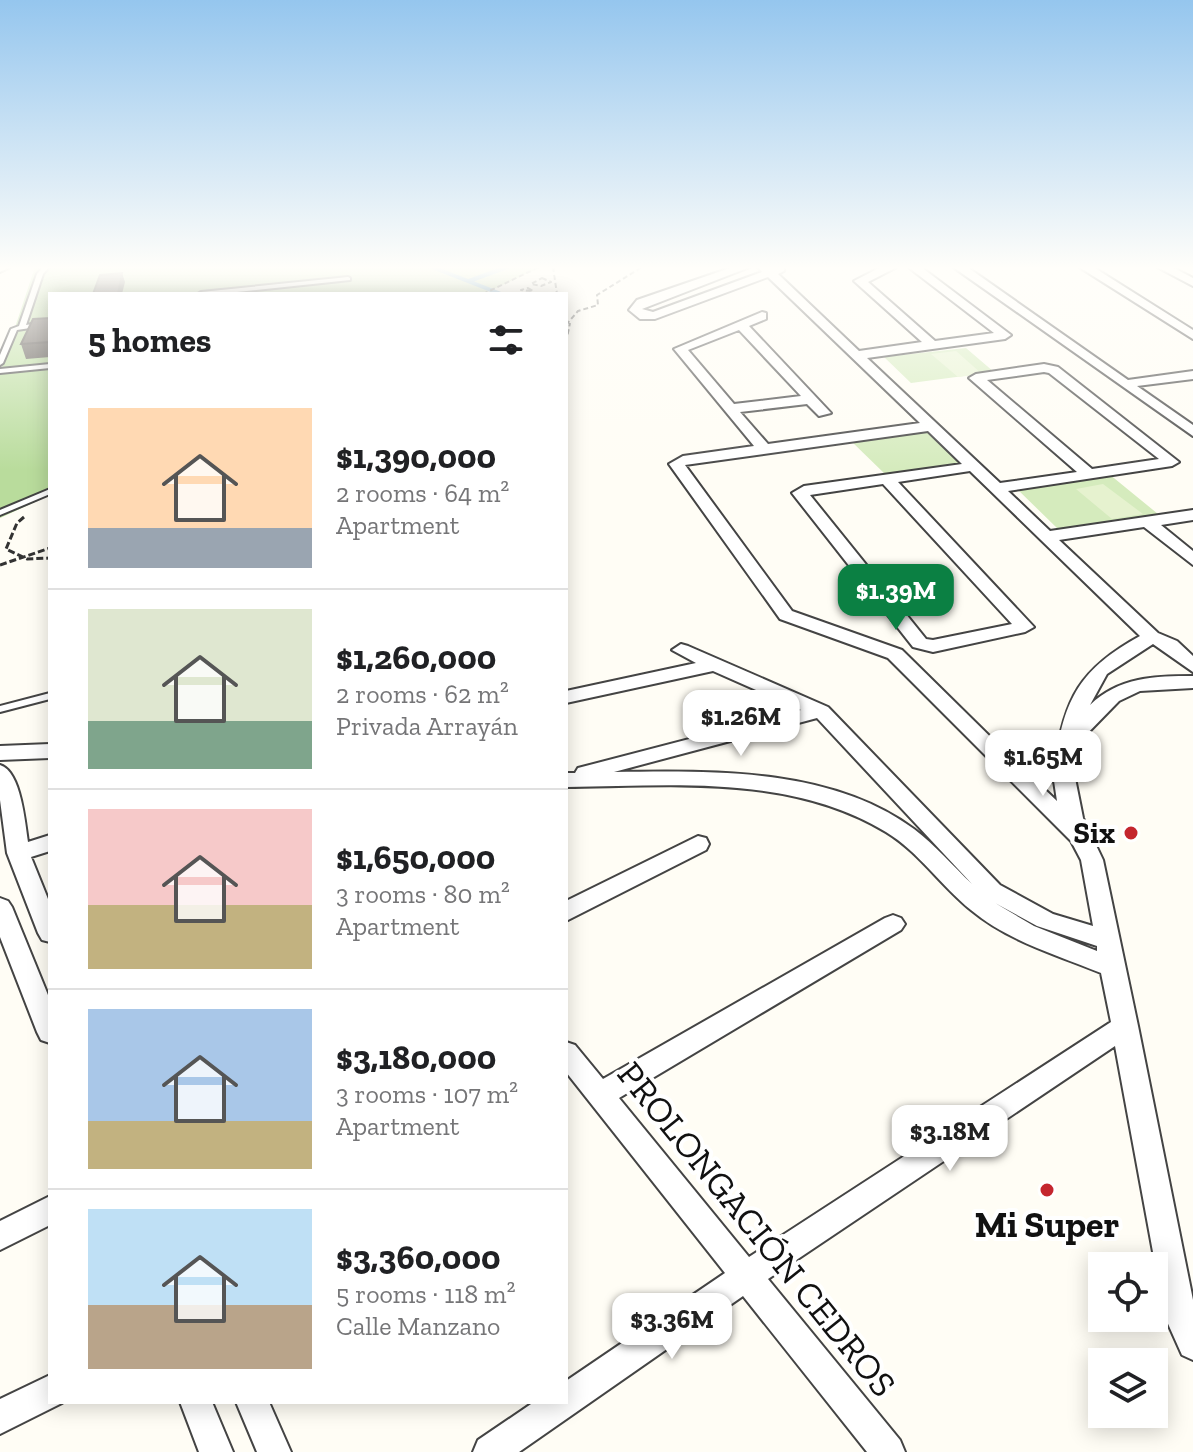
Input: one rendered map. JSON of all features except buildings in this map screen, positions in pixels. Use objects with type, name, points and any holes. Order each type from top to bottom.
[{"type":"street","points":[[716,335],[680,349],[764,449]]},
{"type":"street","points":[[750,335],[824,413]]},
{"type":"street","points":[[837,335],[1152,637],[1170,645],[1193,666]]},
{"type":"street","points":[[920,335],[932,345]]},
{"type":"street","points":[[857,355],[1005,335]]},
{"type":"street","points":[[1055,335],[1193,432]]},
{"type":"street","points":[[998,488],[1090,475],[1172,462],[1048,368],[976,378],[1090,475]]},
{"type":"street","points":[[1125,384],[1193,375]]},
{"type":"street","points":[[730,409],[811,399]]},
{"type":"street","points":[[933,426],[683,460],[677,464],[786,615],[895,654],[1078,835]]},
{"type":"street","points":[[887,479],[1025,627],[926,645],[920,643],[800,495],[804,491],[976,466]]},
{"type":"street","points":[[1050,536],[1193,515]]},
{"type":"street","points":[[1148,522],[1193,560]]},
{"type":"street","points":[[1152,637],[1116,657],[1100,670],[1085,689],[1076,708],[1064,788],[1078,835],[1092,860],[1181,1317],[1193,1344]]},
{"type":"street","points":[[681,650],[821,711],[978,880],[1009,902],[1108,953]]},
{"type":"street","points":[[568,697],[715,665]]},
{"type":"street","points":[[1100,670],[1128,686]]},
{"type":"street","points":[[1072,740],[1108,697],[1128,686],[1193,682]]},
{"type":"street","points":[[568,778],[821,711]]},
{"type":"street","points":[[0,753],[48,751]]},
{"type":"street","points":[[0,772],[11,801],[18,853],[48,928]]},
{"type":"street","points":[[1018,773],[1034,776],[1066,772]]},
{"type":"street","points":[[568,779],[758,781],[795,785],[826,793],[896,827],[982,906],[1015,926],[1108,953]]},
{"type":"street","points":[[896,827],[920,818]]},
{"type":"street","points":[[18,853],[48,844]]},
{"type":"street","points":[[568,911],[698,844]]},
{"type":"street","points":[[0,907],[42,990],[48,1022]]},
{"type":"street","points":[[600,1095],[893,924]]},
{"type":"street","points":[[568,1398],[746,1276],[1125,1026]]},
{"type":"street","name":"PROLONGACIÓN CEDROS","points":[[568,1055],[888,1452]]},
{"type":"street","points":[[0,1236],[48,1211]]},
{"type":"street","points":[[0,1417],[48,1392]]},
{"type":"street","points":[[197,1404],[216,1452]]},
{"type":"street","points":[[253,1404],[274,1452]]},
{"type":"street","points":[[490,1452],[560,1404]]},
{"type":"lane","points":[[0,363],[12,335]]},
{"type":"lane","points":[[0,371],[48,366]]},
{"type":"lane","points":[[0,513],[48,492]]},
{"type":"lane","points":[[0,709],[48,697]]},
{"type":"path","points":[[25,515],[17,523],[6,549],[19,558],[33,561],[48,558]]},
{"type":"path","points":[[0,565],[48,549]]},
{"type":"green space","points":[[13,335],[48,335],[48,496],[0,518],[0,373]]},
{"type":"green space","points":[[966,348],[994,372],[911,383],[884,357]]},
{"type":"green space","points":[[956,351],[982,374],[958,377],[931,354]]},
{"type":"green space","points":[[925,430],[961,464],[886,475],[850,440]]},
{"type":"green space","points":[[1109,474],[1158,514],[1058,529],[1015,487]]},
{"type":"green space","points":[[1103,484],[1143,514],[1112,519],[1076,489]]},
{"type":"place","name":"Six","points":[[1131,833]]},
{"type":"place","name":"Mi Super","points":[[1047,1190]]}]
